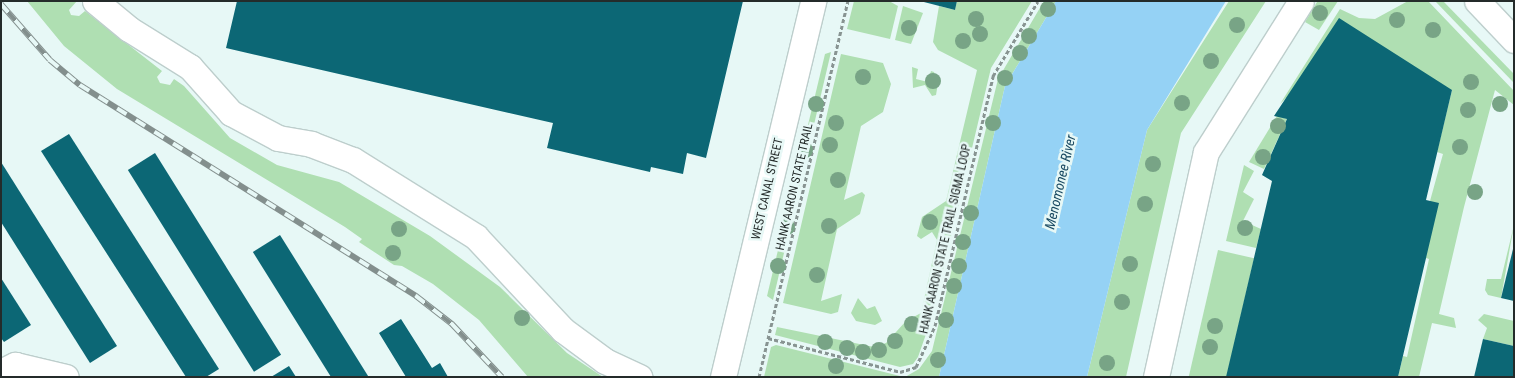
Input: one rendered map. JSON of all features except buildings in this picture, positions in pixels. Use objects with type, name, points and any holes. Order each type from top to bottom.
[{"type":"street","points":[[96,1],[129,29],[190,67],[231,113],[278,138],[311,144],[353,160],[476,237],[563,330],[605,361],[639,377]]},
{"type":"street","name":"WEST CANAL STREET","points":[[723,377],[813,1]]},
{"type":"street","points":[[1156,377],[1206,152],[1301,1]]},
{"type":"street","points":[[1477,1],[1514,40]]},
{"type":"street","points":[[1,372],[15,365],[66,377]]},
{"type":"path","name":"HANK AARON STATE TRAIL","points":[[759,377],[848,1]]},
{"type":"path","name":"HANK AARON STATE TRAIL SIGMA LOOP","points":[[768,338],[900,372],[916,367],[927,352],[935,326],[993,76],[1038,1]]},
{"type":"green space","points":[[27,1],[77,1],[69,10],[71,15],[79,16],[85,11],[162,71],[157,77],[160,83],[170,85],[174,79],[184,86],[230,138],[277,165],[339,182],[430,236],[500,287],[567,353],[603,377],[528,377],[479,320],[433,284],[402,266],[394,265],[359,242],[362,239],[345,227],[117,89],[64,46]]},
{"type":"green space","points":[[854,1],[889,1],[898,6],[890,39],[847,29]]},
{"type":"green space","points":[[957,1],[1032,1],[991,68],[932,317],[918,357],[913,364],[900,367],[775,335],[777,327],[874,347],[886,343],[906,321],[921,313],[937,240],[932,232],[921,239],[917,236],[922,217],[946,201],[977,70],[938,50],[933,42],[939,6],[955,10]]},
{"type":"green space","points":[[1044,1],[1056,1],[1005,86],[939,377],[905,377],[919,369],[932,351],[998,79]]},
{"type":"green space","points":[[1229,1],[1266,1],[1181,133],[1126,377],[1087,377],[1147,130]]},
{"type":"green space","points":[[1338,1],[1319,30],[1305,22],[1317,2]]},
{"type":"green space","points":[[1408,1],[1428,1],[1514,91],[1514,105],[1495,90],[1464,207],[1439,314],[1454,318],[1456,328],[1432,323],[1419,377],[1398,377],[1403,356],[1407,357],[1429,259],[1426,258],[1430,201],[1443,154],[1437,152],[1452,90],[1286,98],[1280,104],[1340,9],[1359,18],[1375,19]]},
{"type":"green space","points":[[1435,1],[1443,1],[1514,74],[1514,83]]},
{"type":"green space","points":[[903,6],[923,13],[911,44],[895,40]]},
{"type":"green space","points":[[831,52],[773,300],[767,296],[825,54]]},
{"type":"green space","points":[[841,54],[883,63],[891,84],[883,112],[861,126],[844,200],[862,192],[865,195],[860,214],[837,229],[821,301],[842,294],[838,312],[831,314],[783,303]]},
{"type":"green space","points":[[912,67],[918,69],[916,79],[928,82],[931,71],[934,72],[938,83],[936,95],[932,96],[925,85],[913,88]]},
{"type":"green space","points":[[1277,116],[1287,119],[1264,169],[1249,162]]},
{"type":"green space","points":[[1244,165],[1254,171],[1243,192],[1254,199],[1243,221],[1261,229],[1256,248],[1226,241]]},
{"type":"green space","points":[[1514,225],[1501,298],[1488,295],[1485,290],[1487,279],[1501,279]]},
{"type":"green space","points":[[1218,250],[1254,258],[1227,377],[1189,377]]},
{"type":"green space","points":[[858,298],[867,309],[875,306],[882,321],[875,325],[856,321],[851,313]]},
{"type":"green space","points":[[1484,314],[1514,321],[1514,346],[1483,339],[1487,328],[1478,320]]},
{"type":"green space","points":[[776,345],[904,377],[764,377],[771,347]]},
{"type":"water","name":"Menomonee River","points":[[1056,1],[1226,1],[1147,130],[1087,377],[939,377],[1005,86]]},
{"type":"railway","points":[[1,4],[50,60],[80,85],[416,296],[452,324],[502,377]]}]
